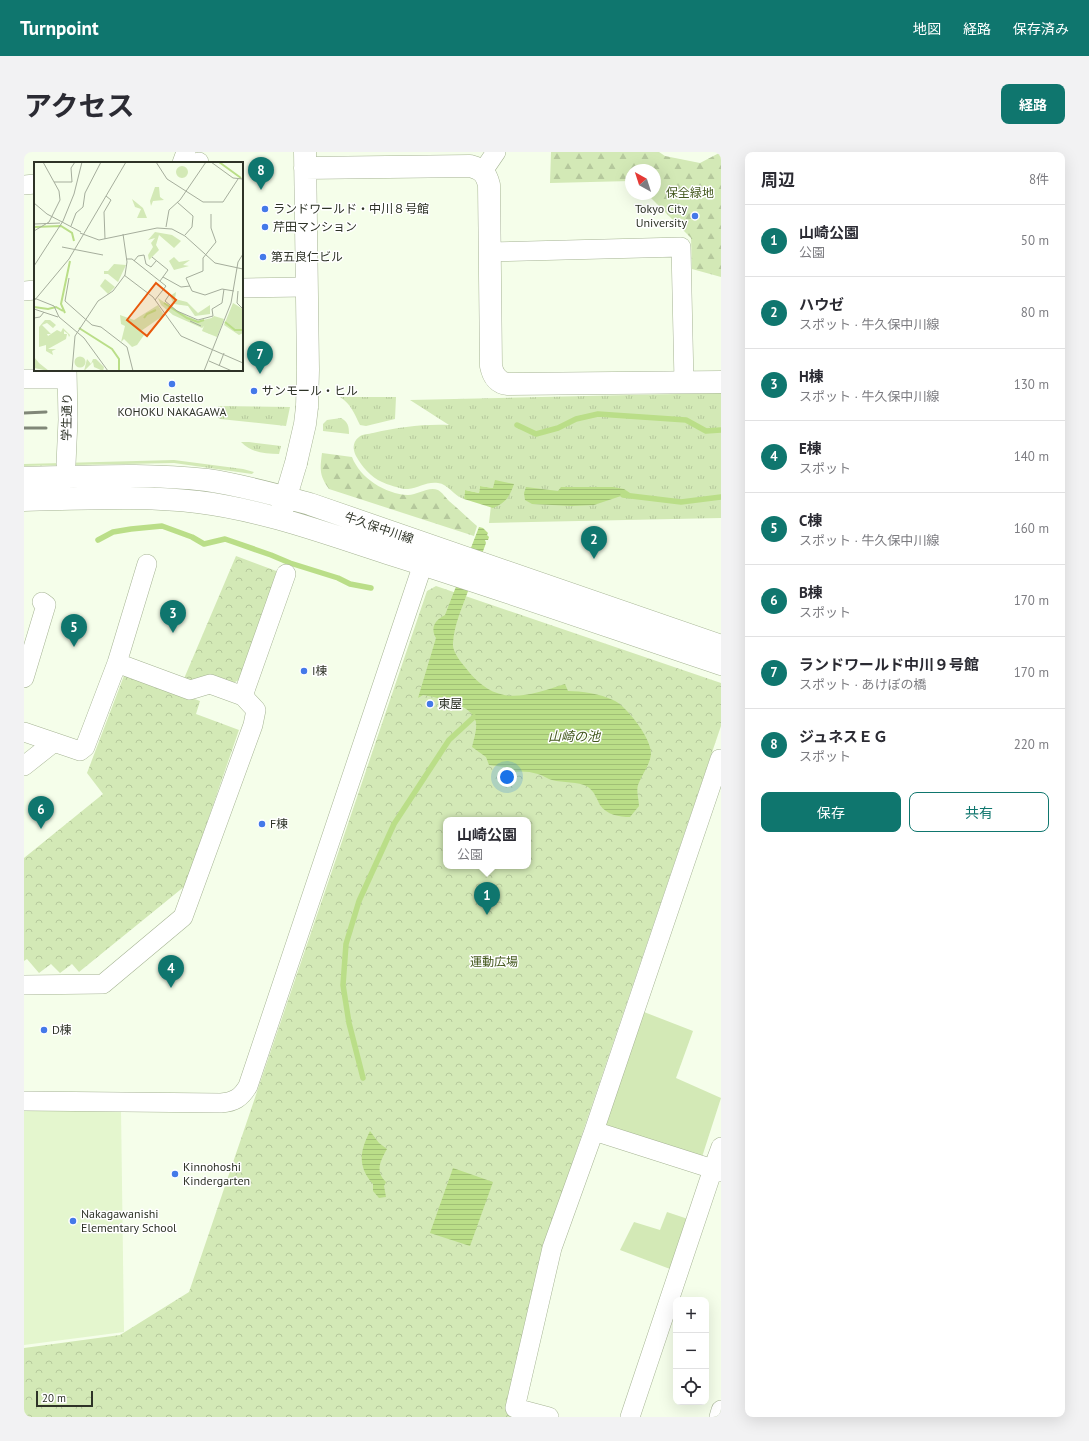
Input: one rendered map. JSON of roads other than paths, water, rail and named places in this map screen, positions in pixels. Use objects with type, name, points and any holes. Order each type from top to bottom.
[{"type":"street","points":[[483,171],[496,152]]},
{"type":"street","points":[[279,519],[296,463],[305,424],[307,407],[308,370],[305,160],[470,166],[483,171],[487,177],[489,185],[491,366],[494,375],[499,382],[508,384],[721,382]]},
{"type":"street","points":[[24,185],[34,184]]},
{"type":"street","points":[[489,252],[681,247],[684,382]]},
{"type":"street","points":[[243,288],[306,287]]},
{"type":"street","points":[[24,291],[34,290]]},
{"type":"street","points":[[24,379],[67,374]]},
{"type":"street","name":"学生通り","points":[[66,464],[68,420],[67,374]]},
{"type":"street","name":"牛久保中川線","points":[[24,478],[108,476],[174,477],[208,480],[242,486],[286,498],[430,545],[721,646]]},
{"type":"street","name":"牛久保中川線","points":[[24,500],[135,498],[174,499],[224,506],[279,519],[423,564],[721,664]]},
{"type":"street","points":[[24,732],[80,751],[85,747],[117,663],[147,564]]},
{"type":"street","points":[[24,1101],[221,1103],[234,1100],[244,1092],[248,1086],[423,564]]},
{"type":"street","points":[[243,696],[286,574]]},
{"type":"street","points":[[24,678],[46,605],[42,602]]},
{"type":"street","points":[[24,985],[103,984],[183,917],[253,725],[256,710],[243,696],[210,684],[190,690],[117,663]]},
{"type":"street","points":[[24,766],[53,743]]},
{"type":"street","points":[[549,1417],[515,1408],[552,1248],[594,1131],[721,759]]},
{"type":"street","points":[[594,1131],[717,1171]]},
{"type":"street","points":[[630,1417],[717,1171],[721,1147]]},
{"type":"street","points":[[719,1417],[721,1410]]},
{"type":"water","points":[[495,480],[514,484],[509,496],[501,504],[493,508],[464,499],[465,490],[479,493],[480,486],[493,488]]},
{"type":"water","points":[[526,487],[558,491],[561,487],[613,487],[624,489],[630,493],[594,505],[572,506],[532,504],[525,500],[524,493]]},
{"type":"water","name":"山崎の池","points":[[479,527],[483,528],[488,533],[487,535],[489,537],[488,540],[485,540],[486,543],[456,624],[453,643],[455,653],[477,680],[488,689],[499,694],[511,696],[524,695],[565,684],[568,691],[585,692],[603,696],[613,700],[625,708],[643,732],[651,754],[649,762],[637,787],[639,806],[630,817],[618,816],[606,811],[600,805],[592,791],[584,785],[552,780],[531,772],[511,772],[504,767],[489,765],[486,757],[472,747],[476,731],[476,722],[468,711],[462,706],[437,698],[423,695],[418,698],[436,638],[433,631],[434,625],[445,615]]},
{"type":"water","points":[[370,1131],[379,1143],[387,1149],[380,1166],[381,1174],[386,1182],[384,1186],[386,1197],[379,1198],[373,1191],[373,1184],[364,1171],[362,1165],[362,1152]]},
{"type":"water","points":[[453,1168],[493,1182],[470,1246],[430,1233]]},
{"type":"waterway","points":[[517,425],[536,434],[558,428],[576,419],[598,414],[686,420],[706,431],[721,430]]},
{"type":"waterway","points":[[623,495],[681,502],[721,497]]},
{"type":"waterway","points":[[98,540],[113,532],[162,526],[192,537],[204,544],[225,539],[290,563],[338,578],[350,584],[371,588]]},
{"type":"waterway","points":[[363,1078],[349,1023],[343,985],[346,944],[359,901],[394,824],[449,740],[474,717]]},
{"type":"railway","points":[[24,413],[46,412]]},
{"type":"railway","points":[[24,428],[46,428]]},
{"type":"place","name":"ジュネスＥＧ","points":[[261,190]]},
{"type":"place","name":"ランドワールド・中川８号館","points":[[265,209]]},
{"type":"place","name":"Tokyo City University","points":[[695,216]]},
{"type":"place","name":"芹田マンション","points":[[265,227]]},
{"type":"place","name":"第五良仁ビル","points":[[263,257]]},
{"type":"place","name":"ランドワールド中川９号館","points":[[260,374]]},
{"type":"place","name":"Mio Castello KOHOKU NAKAGAWA","points":[[172,384]]},
{"type":"place","name":"サンモール・ヒル","points":[[254,391]]},
{"type":"place","name":"ハウゼ","points":[[594,559]]},
{"type":"place","name":"H棟","points":[[173,633]]},
{"type":"place","name":"C棟","points":[[74,647]]},
{"type":"place","name":"I棟","points":[[304,671]]},
{"type":"place","name":"東屋","points":[[430,704]]},
{"type":"place","name":"F棟","points":[[262,824]]},
{"type":"place","name":"B棟","points":[[41,829]]},
{"type":"place","name":"山崎公園","points":[[487,915]]},
{"type":"place","name":"E棟","points":[[171,988]]},
{"type":"place","name":"D棟","points":[[44,1030]]},
{"type":"place","name":"Kinnohoshi Kindergarten","points":[[175,1174]]},
{"type":"place","name":"Nakagawanishi Elementary School","points":[[73,1221]]},
{"type":"park label","name":"保全緑地","points":[[690,193]]},
{"type":"park label","name":"運動広場","points":[[494,962]]}]
